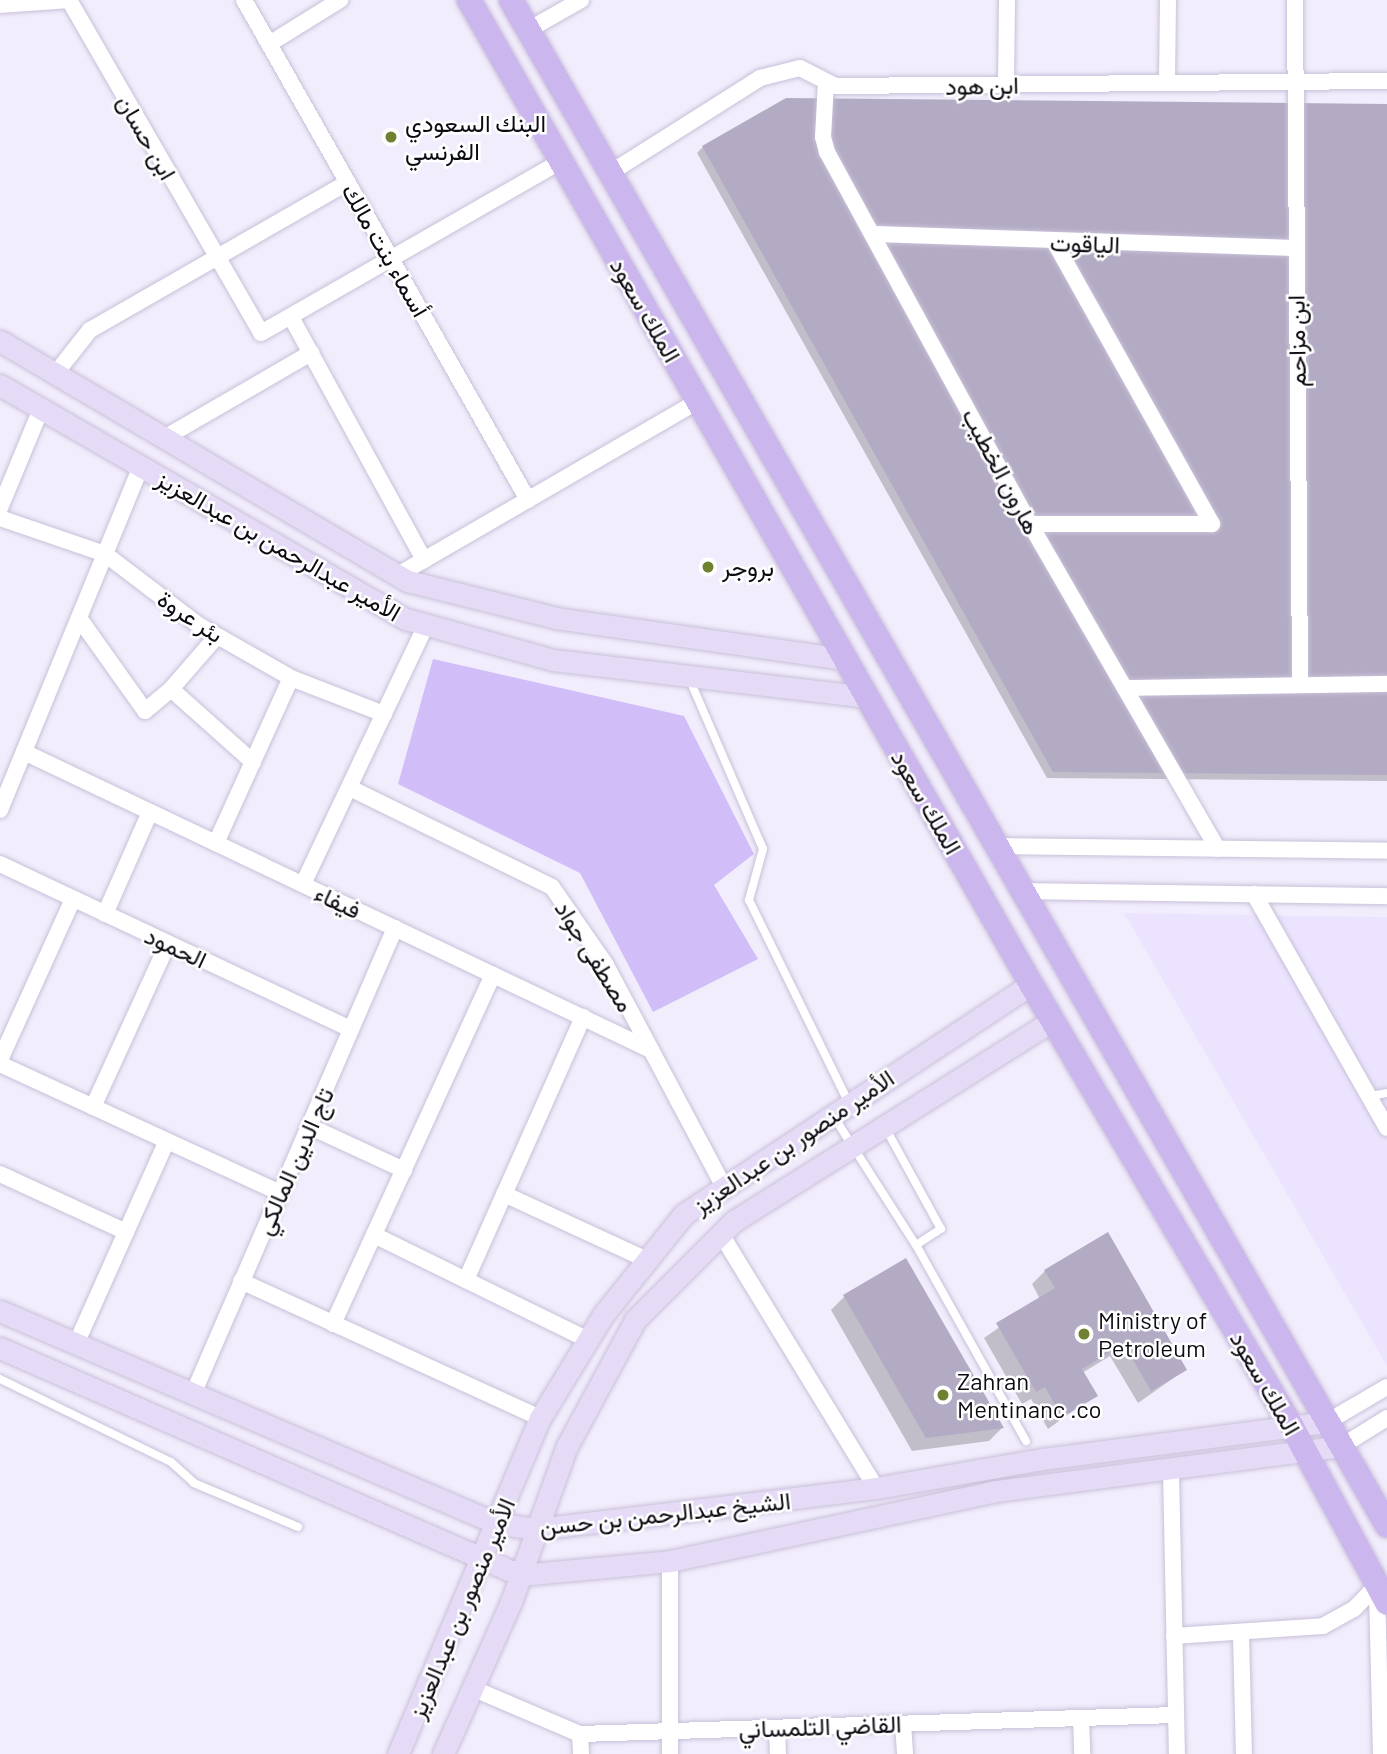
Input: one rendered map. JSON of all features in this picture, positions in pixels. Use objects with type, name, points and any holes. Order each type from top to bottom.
[{"type":"main road","name":"الملك سعود","points":[[469,0],[1052,1021],[1306,1451],[1382,1594]]},
{"type":"main road","name":"الملك سعود","points":[[511,0],[1387,1525]]},
{"type":"street","name":"ابن حسان","points":[[0,5],[69,0],[261,333],[291,317]]},
{"type":"street","name":"أسماء بنت مالك","points":[[244,0],[528,500]]},
{"type":"street","points":[[269,44],[340,0]]},
{"type":"street","points":[[528,30],[581,0]]},
{"type":"street","points":[[1006,84],[1007,0]]},
{"type":"street","points":[[1167,82],[1168,0]]},
{"type":"street","name":"ابن مزاحم","points":[[1295,0],[1294,248],[1300,682]]},
{"type":"street","name":"ابن هود","points":[[610,173],[760,78],[800,68],[835,86],[1387,81]]},
{"type":"street","name":"هارون الخطيب","points":[[826,82],[823,137],[827,152],[876,234],[1030,524],[1218,849]]},
{"type":"street","points":[[424,560],[291,317],[561,161]]},
{"type":"street","points":[[56,373],[90,330],[348,182]]},
{"type":"street","name":"الياقوت","points":[[876,234],[1055,243],[1294,248]]},
{"type":"street","points":[[1030,524],[1212,524],[1055,243]]},
{"type":"street","name":"الأمير عبدالرحمن بن عبدالعزيز","points":[[0,341],[398,575],[556,618],[845,659]]},
{"type":"street","points":[[166,437],[311,353]]},
{"type":"street","name":"الأمير عبدالرحمن بن عبدالعزيز","points":[[0,385],[406,620],[552,660],[867,697]]},
{"type":"street","points":[[398,575],[698,401]]},
{"type":"street","points":[[0,508],[41,409]]},
{"type":"street","points":[[0,810],[141,467]]},
{"type":"street","points":[[255,531],[273,501]]},
{"type":"street","name":"بئر عروة","points":[[0,518],[105,554],[217,636],[291,678],[384,714]]},
{"type":"street","points":[[79,618],[145,711],[171,689],[217,636]]},
{"type":"street","points":[[303,884],[426,625]]},
{"type":"street","points":[[777,685],[791,671],[787,656],[779,651]]},
{"type":"street","points":[[216,843],[291,678]]},
{"type":"street","points":[[1126,688],[1300,682],[1387,684]]},
{"type":"street","points":[[171,689],[253,762]]},
{"type":"street","name":"فيفاء","points":[[24,752],[651,1050]]},
{"type":"street","name":"مصطفى جواد","points":[[350,788],[552,887],[606,965],[724,1187]]},
{"type":"street","points":[[105,914],[150,812]]},
{"type":"street","points":[[999,846],[1387,851]]},
{"type":"street","name":"الحمود","points":[[0,864],[351,1029]]},
{"type":"street","points":[[1025,891],[1387,896]]},
{"type":"street","points":[[1254,894],[1387,1128]]},
{"type":"street","points":[[73,899],[0,1062],[280,1193]]},
{"type":"street","name":"تاج الدين المالكي","points":[[193,1394],[395,928]]},
{"type":"street","points":[[93,1107],[168,943]]},
{"type":"street","points":[[333,1324],[493,975]]},
{"type":"street","name":"الأمير منصور بن عبدالعزيز","points":[[398,1754],[499,1524],[540,1418],[588,1340],[684,1214],[1031,984]]},
{"type":"street","points":[[466,1280],[583,1017]]},
{"type":"street","name":"الأمير منصور بن عبدالعزيز","points":[[443,1754],[520,1575],[567,1446],[635,1320],[734,1221],[1052,1021]]},
{"type":"street","points":[[309,1126],[404,1170]]},
{"type":"street","points":[[76,1345],[167,1141]]},
{"type":"street","points":[[0,1174],[126,1232]]},
{"type":"street","points":[[504,1194],[647,1260]]},
{"type":"street","points":[[721,1234],[876,1488]]},
{"type":"street","points":[[374,1235],[588,1340]]},
{"type":"street","points":[[241,1282],[540,1418]]},
{"type":"street","name":"الشيخ عبدالرحمن بن حسن","points":[[0,1311],[499,1524],[538,1529],[876,1488],[1042,1459],[1327,1422]]},
{"type":"street","points":[[0,1348],[520,1575]]},
{"type":"street","points":[[1327,1422],[1387,1387]]},
{"type":"street","points":[[1342,1446],[1387,1418]]},
{"type":"street","name":"الشيخ عبدالرحمن بن حسن","points":[[520,1575],[670,1561],[996,1491],[1171,1471],[1342,1446]]},
{"type":"street","points":[[1171,1471],[1177,1754]]},
{"type":"street","points":[[670,1561],[670,1754]]},
{"type":"street","points":[[1174,1636],[1241,1634],[1323,1626],[1382,1594],[1381,1754]]},
{"type":"street","points":[[1241,1634],[1244,1754]]},
{"type":"street","name":"القاضي التلمساني","points":[[472,1688],[580,1734],[1176,1715]]},
{"type":"street","points":[[1081,1718],[1082,1754]]},
{"type":"street","points":[[903,1724],[905,1754]]},
{"type":"street","points":[[777,1728],[778,1754]]},
{"type":"street","points":[[580,1734],[581,1754]]},
{"type":"lane","points":[[687,675],[763,849],[749,900],[841,1109],[852,1147],[916,1245],[1026,1441]]},
{"type":"lane","points":[[1370,1096],[1387,1093]]},
{"type":"lane","points":[[885,1126],[941,1229],[916,1245]]},
{"type":"lane","points":[[0,1379],[172,1462],[194,1483],[298,1527]]},
{"type":"shaded area","points":[[433,659],[684,716],[754,854],[714,885],[758,959],[653,1012],[580,873],[398,784]]},
{"type":"shaded area","points":[[1124,913],[1387,917],[1387,1366]]},
{"type":"building","points":[[786,98],[1387,104],[1387,775],[1053,772],[702,146]]},
{"type":"building","name":"Ministry of Petroleum","points":[[1108,1232],[1187,1370],[1151,1391],[1124,1344],[1082,1369],[1098,1396],[1062,1417],[1045,1387],[1036,1392],[996,1323],[1055,1288],[1044,1270]]},
{"type":"building","points":[[906,1258],[1004,1428],[926,1438],[843,1295]]},
{"type":"place","name":"البنك السعودي الفرنسي","points":[[391,137]]},
{"type":"place","name":"بروجر","points":[[708,567]]},
{"type":"place","name":"Ministry of Petroleum","points":[[1084,1334]]},
{"type":"place","name":"Zahran Mentinanc .co","points":[[943,1395]]}]
